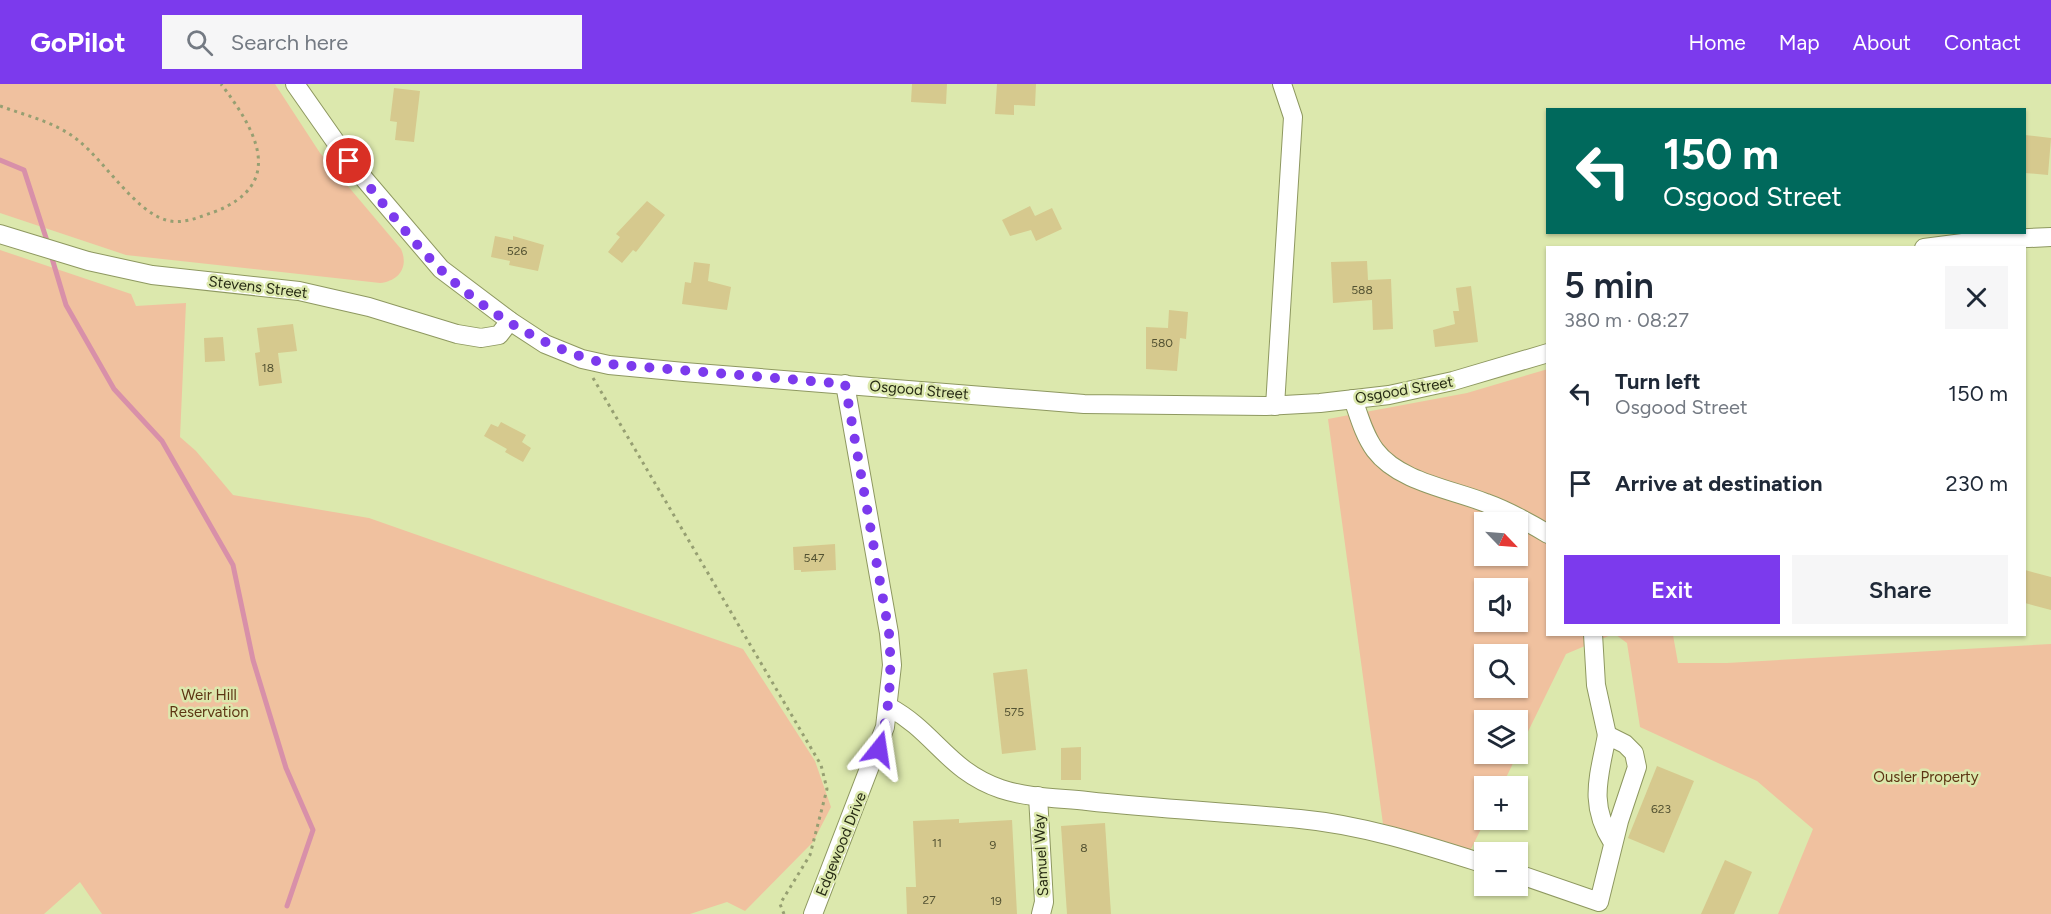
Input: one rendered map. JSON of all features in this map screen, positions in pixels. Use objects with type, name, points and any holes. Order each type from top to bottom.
[{"type":"street","name":"Osgood Street","points":[[295,84],[356,170],[441,269],[510,321],[545,344],[582,359],[630,367],[1084,404],[1275,406],[1353,399],[1454,381],[1546,354]]},
{"type":"street","points":[[1275,406],[1293,117],[1282,84]]},
{"type":"street","name":"Stevens Street","points":[[0,234],[88,261],[152,275],[299,291],[369,307],[457,334],[481,338],[499,335],[510,321]]},
{"type":"street","points":[[1940,246],[1986,240],[2051,237]]},
{"type":"street","name":"Edgewood Drive","points":[[813,914],[879,749],[889,707],[892,665],[889,633],[845,384]]},
{"type":"street","points":[[1353,399],[1367,438],[1376,452],[1391,465],[1409,475],[1522,518],[1546,533]]},
{"type":"street","points":[[1593,636],[1596,685],[1607,735],[1596,790],[1597,809],[1602,826],[1613,843]]},
{"type":"street","points":[[889,707],[910,719],[952,762],[972,778],[1002,789],[1038,796],[1303,819],[1410,840],[1474,860]]},
{"type":"street","points":[[1528,878],[1600,908],[1613,843],[1637,767],[1634,753],[1625,744],[1607,735]]},
{"type":"street","name":"Samuel Way","points":[[1038,796],[1044,902],[1041,914]]},
{"type":"path","points":[[0,106],[60,127],[81,142],[147,212],[167,221],[188,221],[218,210],[242,196],[259,174],[260,154],[247,126],[221,84]]},
{"type":"path","points":[[582,359],[821,765],[828,789],[822,814],[810,855],[780,904],[784,914]]},
{"type":"green space","points":[[0,84],[275,84],[320,153],[401,249],[404,262],[401,272],[387,282],[380,283],[126,255],[0,213]]},
{"type":"green space","name":"Weir Hill Reservation","points":[[0,250],[131,294],[136,306],[186,303],[180,437],[196,451],[233,495],[369,518],[743,649],[815,761],[831,807],[813,842],[745,911],[727,902],[690,914],[102,914],[80,882],[44,914],[0,914]]},
{"type":"green space","points":[[1546,370],[1546,636],[1609,636],[1566,654],[1528,732],[1528,710],[1474,710],[1474,764],[1513,764],[1507,776],[1474,776],[1474,830],[1480,830],[1470,851],[1383,824],[1328,419],[1467,393]]},
{"type":"green space","name":"Ousler Property","points":[[1617,636],[1673,636],[1678,663],[1727,663],[2051,644],[2051,914],[1778,914],[1813,829],[1757,781],[1640,727],[1627,643]]},
{"type":"building","points":[[912,84],[947,84],[946,104],[911,102]]},
{"type":"building","points":[[997,84],[1036,84],[1035,106],[1014,105],[1014,115],[995,114]]},
{"type":"building","points":[[394,88],[420,91],[414,142],[395,140],[397,122],[390,121]]},
{"type":"building","points":[[2026,135],[2051,138],[2048,175],[2026,173]]},
{"type":"building","points":[[647,201],[665,215],[636,252],[633,250],[622,263],[608,252],[620,237],[616,234]]},
{"type":"building","points":[[1030,206],[1035,216],[1052,208],[1062,229],[1036,241],[1031,230],[1010,236],[1002,220]]},
{"type":"building","points":[[495,236],[513,240],[513,236],[544,245],[538,271],[509,265],[510,261],[491,257]]},
{"type":"building","points":[[1367,261],[1368,280],[1391,279],[1393,329],[1373,330],[1372,300],[1333,303],[1331,262]]},
{"type":"building","points":[[694,262],[710,264],[708,281],[731,287],[727,310],[682,304],[685,282],[691,283]]},
{"type":"building","points":[[1471,286],[1478,342],[1435,347],[1433,330],[1455,324],[1453,311],[1459,311],[1456,288]]},
{"type":"building","points":[[1169,310],[1188,312],[1186,339],[1180,338],[1177,371],[1146,369],[1146,327],[1168,328]]},
{"type":"building","points":[[293,324],[297,351],[278,353],[282,383],[259,386],[255,353],[260,352],[257,328]]},
{"type":"building","points":[[223,337],[225,361],[205,362],[204,338]]},
{"type":"building","points":[[501,422],[526,435],[522,442],[531,448],[523,462],[505,452],[507,449],[484,436],[491,424],[498,427]]},
{"type":"building","points":[[835,544],[836,570],[801,572],[801,570],[794,570],[793,547]]},
{"type":"building","points":[[2026,570],[2051,577],[2051,610],[2026,603]]},
{"type":"building","points":[[1027,669],[1036,750],[1002,754],[993,673]]},
{"type":"building","points":[[1081,747],[1081,780],[1061,780],[1061,748]]},
{"type":"building","points":[[1657,766],[1694,781],[1664,853],[1628,838]]},
{"type":"building","points":[[959,819],[959,823],[1012,820],[1017,914],[907,914],[906,887],[916,887],[913,821]]},
{"type":"building","points":[[1105,823],[1111,914],[1067,914],[1061,826]]},
{"type":"building","points":[[1725,860],[1752,872],[1734,914],[1701,914]]},
{"type":"waterway","points":[[0,160],[24,170],[48,244]]},
{"type":"waterway","points":[[51,255],[66,305],[114,389],[162,441],[233,565],[253,660],[286,768],[313,830],[287,906]]},
{"type":"route","points":[[349,161],[441,269],[467,290],[545,344],[582,359],[609,364],[845,384],[855,454],[889,633],[892,665],[889,707],[879,749]]}]
